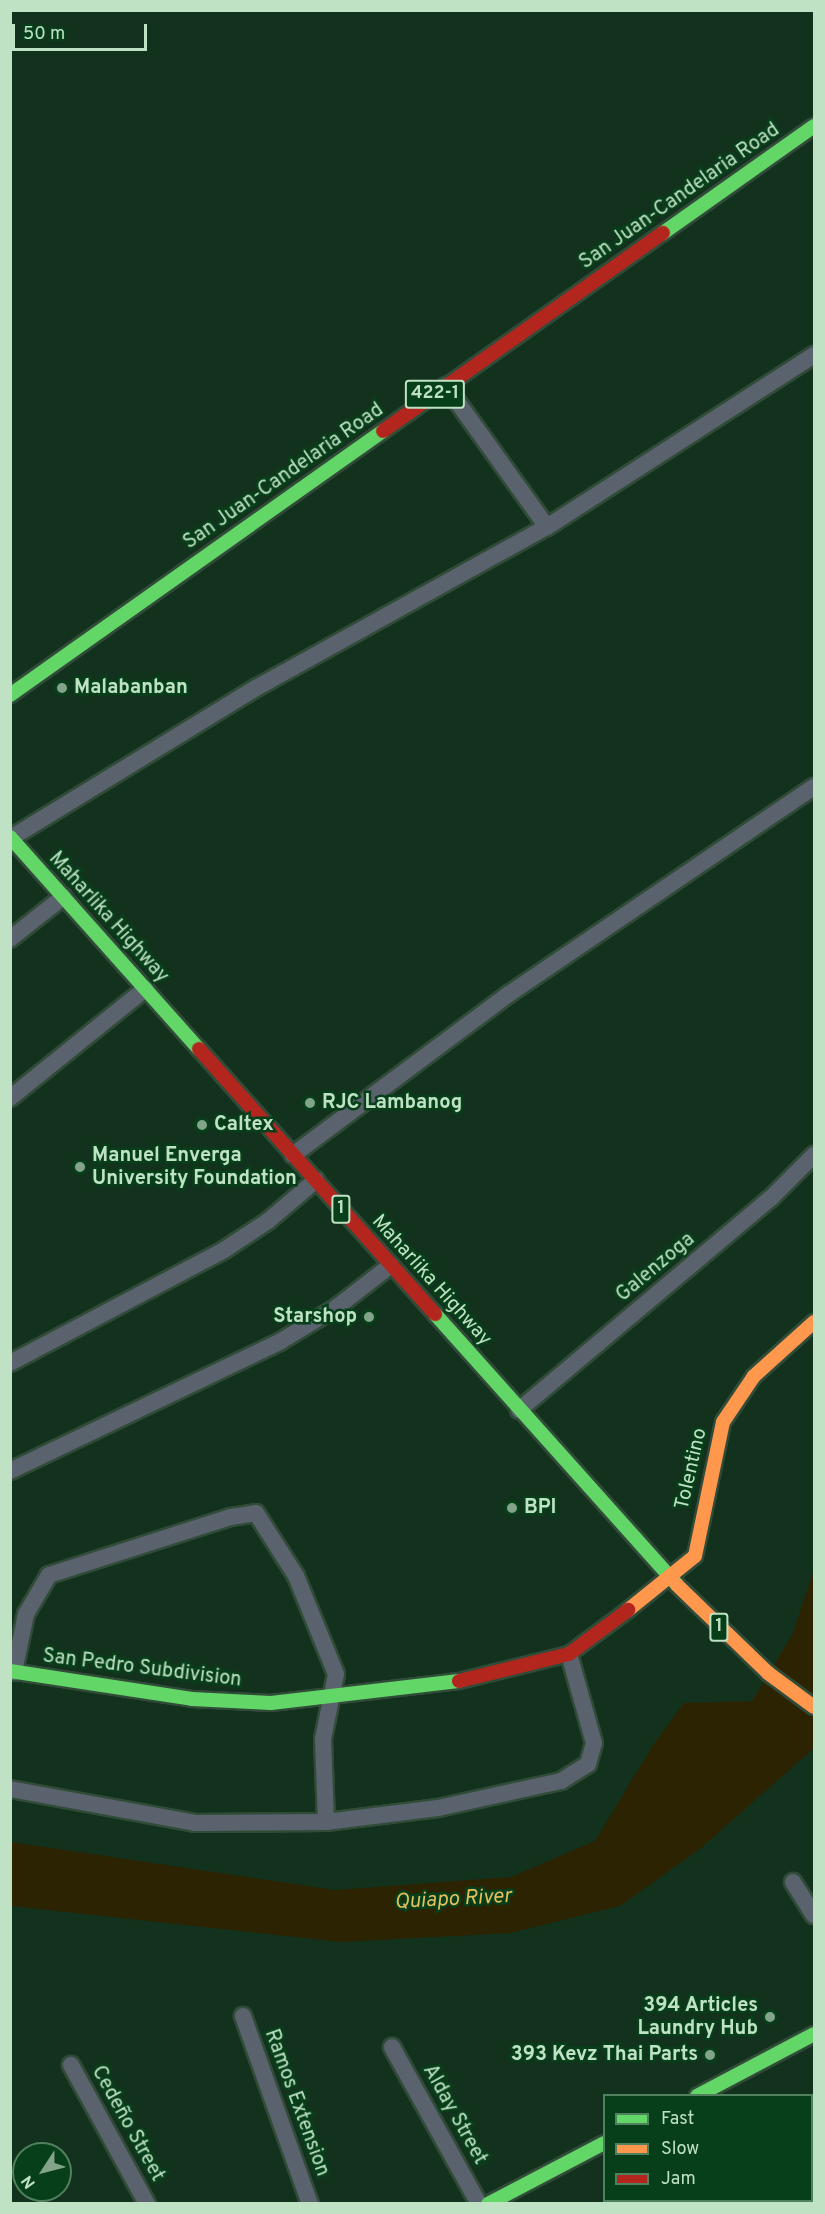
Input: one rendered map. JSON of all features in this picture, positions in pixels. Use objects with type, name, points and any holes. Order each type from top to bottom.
[{"type":"main road","name":"San Juan-Candelaria Road","points":[[10,695],[814,126]]},
{"type":"main road","name":"Maharlika Highway","points":[[11,838],[671,1580],[768,1673],[814,1707]]},
{"type":"main road","name":"Tolentino","points":[[671,1580],[695,1556],[723,1422],[754,1376],[814,1322]]},
{"type":"main road","name":"San Pedro Subdivision","points":[[12,1671],[192,1699],[271,1703],[440,1684],[569,1654],[671,1580]]},
{"type":"main road","points":[[701,2094],[814,2034]]},
{"type":"main road","points":[[488,2204],[603,2144]]},
{"type":"street","points":[[11,838],[256,688],[547,527],[814,355]]},
{"type":"street","points":[[446,386],[547,527]]},
{"type":"street","points":[[293,1155],[509,994],[814,787]]},
{"type":"street","points":[[10,939],[63,897]]},
{"type":"street","points":[[10,1098],[145,988]]},
{"type":"street","name":"Galenzoga","points":[[519,1410],[771,1198],[814,1155]]},
{"type":"street","points":[[10,1363],[224,1250],[268,1221],[316,1180]]},
{"type":"street","points":[[10,1471],[281,1341],[337,1307],[391,1265]]},
{"type":"street","points":[[12,1671],[26,1614],[49,1575],[231,1516],[256,1513],[296,1576],[336,1674],[323,1739],[326,1822]]},
{"type":"street","points":[[10,1790],[195,1823],[326,1822],[438,1808],[561,1781],[588,1764],[594,1743],[569,1654]]},
{"type":"street","points":[[793,1882],[814,1915]]},
{"type":"street","name":"Ramos Extension","points":[[243,2016],[310,2204]]},
{"type":"street","name":"Alday Street","points":[[392,2047],[479,2204]]},
{"type":"street","name":"Cedeño Street","points":[[71,2065],[147,2204]]},
{"type":"water","name":"Quiapo River","points":[[814,1570],[814,1748],[700,1849],[620,1906],[510,1933],[342,1942],[11,1906],[11,1842],[335,1890],[511,1877],[595,1841],[653,1745],[684,1703],[752,1701],[792,1635]]},
{"type":"traffic: fast","points":[[663,233],[814,126]]},
{"type":"traffic: fast","points":[[10,695],[383,431]]},
{"type":"traffic: fast","points":[[10,837],[199,1049]]},
{"type":"traffic: fast","points":[[435,1314],[677,1585]]},
{"type":"traffic: fast","points":[[10,1671],[192,1699],[271,1703],[459,1681]]},
{"type":"traffic: fast","points":[[701,2094],[814,2034]]},
{"type":"traffic: fast","points":[[488,2204],[603,2144]]},
{"type":"traffic: slow","points":[[628,1610],[695,1556],[723,1422],[754,1376],[814,1322]]},
{"type":"traffic: slow","points":[[677,1585],[768,1673],[814,1707]]},
{"type":"traffic: jam","points":[[383,431],[663,233]]},
{"type":"traffic: jam","points":[[199,1049],[435,1314]]},
{"type":"traffic: jam","points":[[459,1681],[569,1654],[628,1610]]},
{"type":"place","name":"Malabanban","points":[[62,688]]},
{"type":"place","name":"RJC Lambanog","points":[[310,1103]]},
{"type":"place","name":"Caltex","points":[[202,1125]]},
{"type":"place","name":"Manuel Enverga University Foundation","points":[[80,1167]]},
{"type":"place","name":"Starshop","points":[[369,1317]]},
{"type":"place","name":"BPI","points":[[512,1508]]},
{"type":"place","name":"394 Articles Laundry Hub","points":[[770,2017]]},
{"type":"place","name":"393 Kevz Thai Parts","points":[[710,2055]]}]
